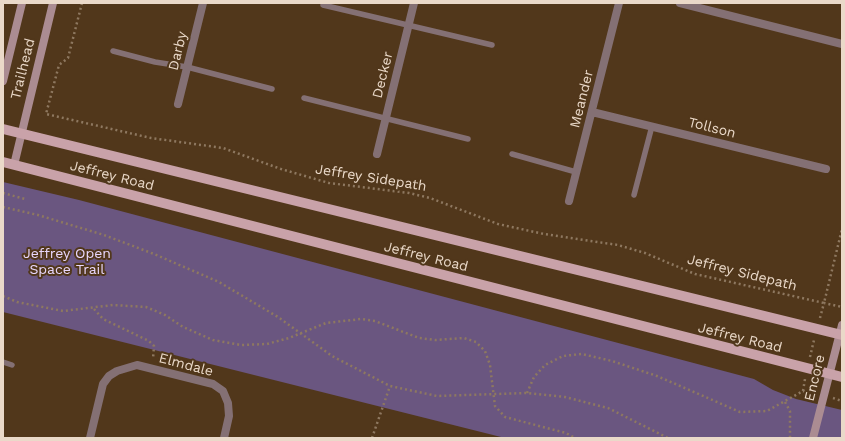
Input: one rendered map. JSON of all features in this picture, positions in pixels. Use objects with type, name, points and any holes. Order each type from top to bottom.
[{"type":"main road","name":"Jeffrey Road","points":[[3,129],[817,328],[841,331]]},
{"type":"main road","name":"Jeffrey Road","points":[[3,162],[842,377]]},
{"type":"street","name":"Trailhead","points":[[3,81],[22,3]]},
{"type":"street","name":"Trailhead","points":[[14,165],[53,3]]},
{"type":"street","name":"Darby","points":[[178,104],[203,3]]},
{"type":"street","name":"Decker","points":[[377,154],[414,3]]},
{"type":"street","name":"Meander","points":[[569,201],[619,3]]},
{"type":"street","points":[[680,3],[842,44]]},
{"type":"street","name":"Tollson","points":[[592,112],[826,169]]},
{"type":"street","name":"Encore","points":[[813,438],[841,331]]},
{"type":"street","name":"Elmdale","points":[[90,438],[103,384],[109,376],[118,371],[137,365],[213,384],[223,392],[228,403],[230,416],[224,438]]},
{"type":"lane","points":[[323,5],[492,45]]},
{"type":"lane","points":[[113,51],[154,62],[187,67],[272,89]]},
{"type":"lane","points":[[304,98],[468,139]]},
{"type":"lane","points":[[634,195],[652,126]]},
{"type":"lane","points":[[512,154],[576,172]]},
{"type":"lane","points":[[3,362],[12,365]]},
{"type":"path","name":"Jeffrey Sidepath","points":[[82,3],[68,58],[59,65],[46,114],[151,138],[223,148],[281,169],[329,183],[409,193],[430,198],[498,224],[544,234],[618,245],[645,253],[695,274],[824,303]]},
{"type":"path","points":[[3,193],[25,199]]},
{"type":"path","points":[[3,207],[38,215],[97,233],[154,254],[219,282],[278,317],[332,356],[390,386],[437,396],[527,393],[565,397],[608,408],[668,438]]},
{"type":"path","points":[[527,393],[534,377],[545,366],[563,356],[582,354],[612,361],[657,376],[740,412],[767,411],[785,402],[803,391],[842,229]]},
{"type":"path","points":[[3,296],[17,302],[63,311],[113,305],[146,307],[165,315],[183,326],[213,340],[241,345],[267,344],[289,338],[326,323],[361,319],[375,321],[419,338],[435,340],[464,338],[476,342],[485,351],[490,365],[492,394],[495,406],[506,417],[566,433],[575,438]]},
{"type":"path","points":[[824,303],[842,307]]},
{"type":"path","points":[[94,308],[103,319],[149,341],[154,346],[152,368]]},
{"type":"path","points":[[372,438],[390,386]]},
{"type":"path","points":[[785,402],[790,411],[790,438]]},
{"type":"green space","name":"Jeffrey Open Space Trail","points":[[3,182],[79,200],[754,379],[773,390],[796,399],[842,410],[842,438],[505,438],[3,312]]}]
